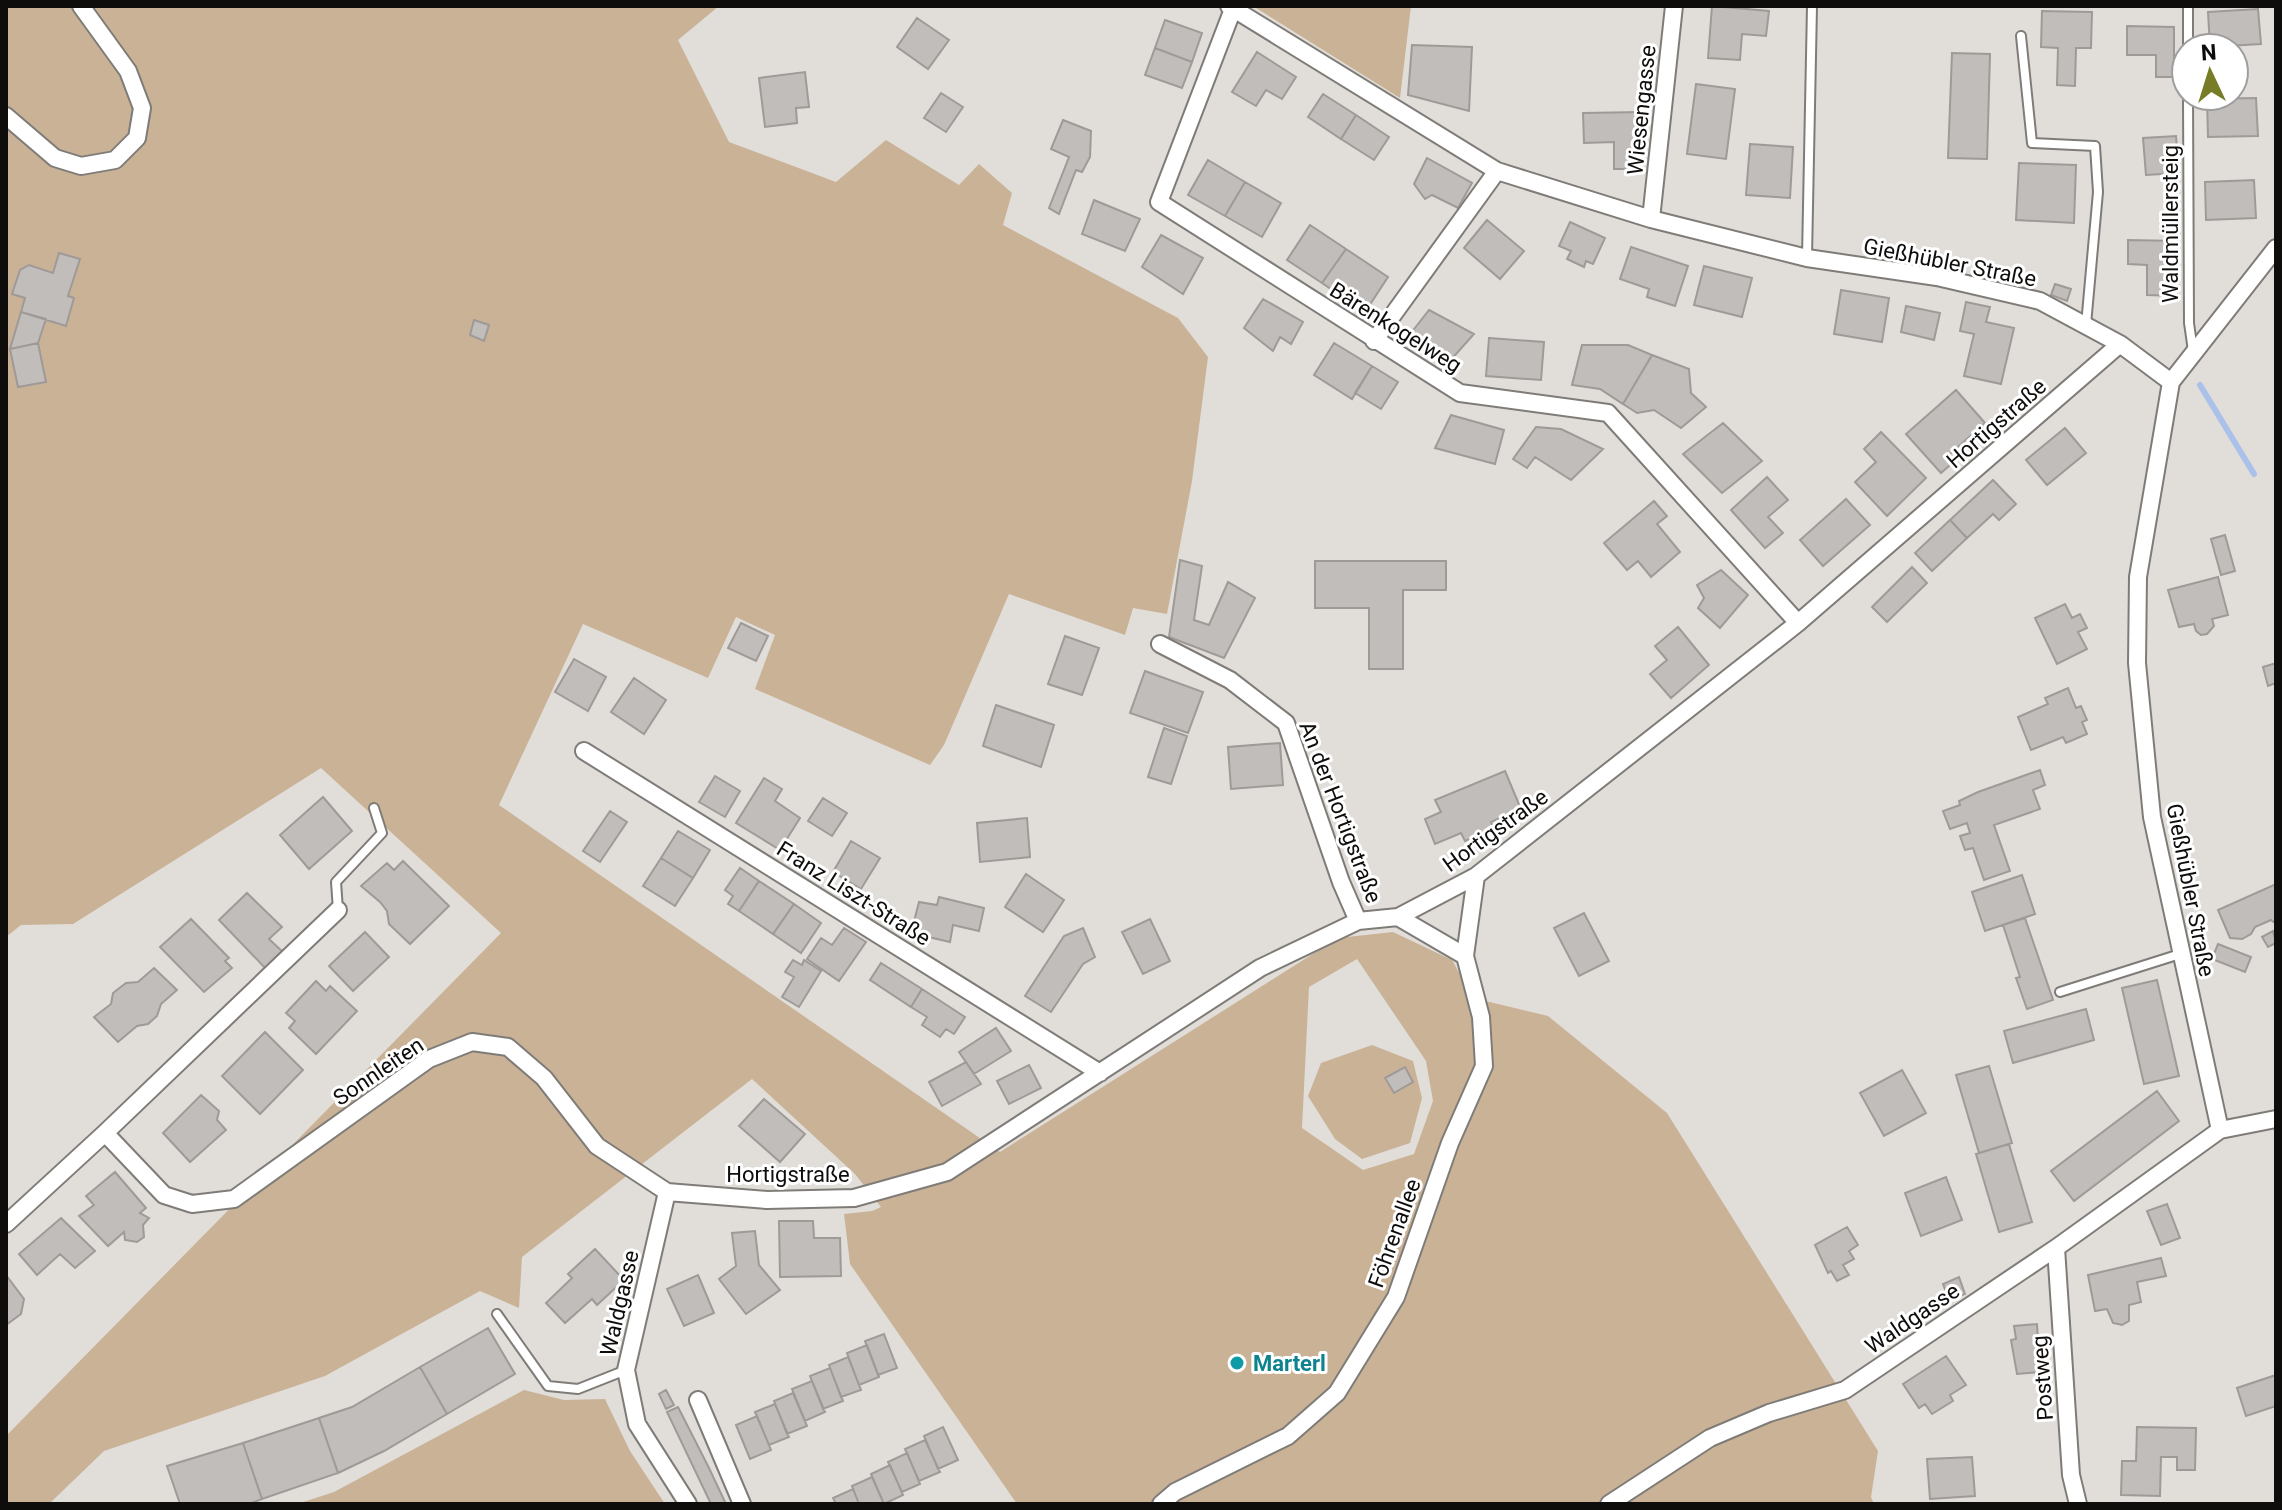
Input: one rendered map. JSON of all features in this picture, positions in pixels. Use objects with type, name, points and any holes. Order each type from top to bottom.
[{"type":"street","points":[[6,116],[55,158],[81,166],[115,160],[137,138],[142,108],[128,71],[81,6]]},
{"type":"street","name":"Wiesengasse","points":[[1651,219],[1674,6]]},
{"type":"street","name":"Gießhübler Straße","points":[[1231,8],[1497,171],[1651,219],[1807,258],[1937,277],[2040,301],[2120,344],[2171,382],[2138,577],[2137,663],[2152,817],[2220,1130]]},
{"type":"street","name":"Bärenkogelweg","points":[[1231,8],[1159,202],[1460,393],[1608,413],[1798,623]]},
{"type":"street","points":[[1374,341],[1497,171]]},
{"type":"street","points":[[2171,382],[2276,248]]},
{"type":"street","name":"Hortigstraße","points":[[667,1192],[767,1200],[854,1198],[947,1172],[1260,968],[1358,921],[1398,917],[1476,876],[1798,623],[2120,344]]},
{"type":"street","name":"An der Hortigstraße","points":[[1160,644],[1230,680],[1286,723],[1341,882],[1358,921]]},
{"type":"street","name":"Franz Liszt-Straße","points":[[584,751],[1100,1073]]},
{"type":"street","name":"Föhrenallee","points":[[1161,1504],[1175,1492],[1288,1436],[1337,1393],[1396,1297],[1450,1143],[1484,1066],[1481,1017],[1465,956],[1476,876]]},
{"type":"street","points":[[6,1224],[338,910]]},
{"type":"street","points":[[1398,917],[1465,956]]},
{"type":"street","name":"Sonnleiten","points":[[105,1133],[164,1195],[192,1204],[234,1199],[429,1059],[472,1042],[508,1047],[544,1078],[597,1146],[667,1192]]},
{"type":"street","points":[[2220,1130],[2276,1119]]},
{"type":"street","name":"Waldgasse","points":[[1609,1504],[1710,1438],[1769,1413],[1845,1390],[2056,1248],[2220,1130]]},
{"type":"street","name":"Waldgasse","points":[[667,1192],[626,1370],[637,1424],[688,1504]]},
{"type":"street","name":"Postweg","points":[[2056,1248],[2071,1475],[2078,1504]]},
{"type":"street","points":[[698,1400],[742,1504]]},
{"type":"lane","points":[[1807,258],[1812,6]]},
{"type":"lane","points":[[2188,6],[2188,32]]},
{"type":"lane","points":[[2021,36],[2032,143],[2095,146],[2098,192],[2086,326]]},
{"type":"lane","name":"Waldmüllersteig","points":[[2188,112],[2189,323],[2193,352]]},
{"type":"lane","points":[[338,910],[336,882],[382,833],[374,808]]},
{"type":"lane","points":[[2060,992],[2180,954]]},
{"type":"lane","points":[[497,1314],[548,1386],[578,1389],[626,1370]]},
{"type":"shaded area","points":[[6,6],[719,6],[678,40],[729,142],[836,182],[886,140],[959,185],[979,164],[1012,193],[1003,225],[1178,318],[1208,357],[1192,481],[1167,614],[1133,608],[1125,635],[1009,594],[944,745],[930,765],[755,689],[775,635],[736,617],[708,678],[583,624],[499,805],[1000,1152],[1338,938],[1393,932],[1452,960],[1473,998],[1548,1016],[1667,1113],[1878,1451],[1871,1497],[1874,1504],[1017,1504],[850,1264],[844,1214],[881,1207],[855,1174],[752,1079],[522,1257],[519,1308],[480,1291],[325,1376],[104,1451],[49,1504],[6,1504],[6,1436],[501,933],[321,768],[73,924],[21,925],[6,937]],"holes":[[[1357,959],[1426,1061],[1433,1101],[1414,1154],[1363,1170],[1302,1128],[1309,987]]]},
{"type":"shaded area","points":[[1253,6],[1411,6],[1400,98]]},
{"type":"shaded area","points":[[1372,1045],[1413,1061],[1422,1098],[1410,1143],[1362,1159],[1335,1139],[1308,1096],[1321,1063]]},
{"type":"shaded area","points":[[524,1390],[564,1400],[605,1399],[630,1451],[665,1504],[297,1504],[334,1492]]},
{"type":"building","points":[[1712,6],[1769,11],[1766,36],[1742,34],[1740,60],[1708,58]]},
{"type":"building","points":[[2258,9],[2261,44],[2250,45],[2250,32],[2209,32],[2208,12]]},
{"type":"building","points":[[2042,11],[2092,12],[2091,48],[2076,48],[2075,86],[2057,85],[2058,48],[2041,47]]},
{"type":"building","points":[[917,18],[949,40],[928,69],[897,47]]},
{"type":"building","points":[[1165,20],[1202,33],[1192,62],[1155,48]]},
{"type":"building","points":[[2127,26],[2174,27],[2174,32],[2170,32],[2170,77],[2156,77],[2156,55],[2127,55]]},
{"type":"building","points":[[1412,45],[1472,47],[1469,111],[1408,95]]},
{"type":"building","points":[[1155,48],[1192,62],[1182,88],[1145,75]]},
{"type":"building","points":[[1257,52],[1296,77],[1282,99],[1266,90],[1256,106],[1232,92]]},
{"type":"building","points":[[1952,53],[1990,54],[1987,159],[1948,158]]},
{"type":"building","points":[[805,72],[809,107],[796,108],[797,123],[765,127],[759,78]]},
{"type":"building","points":[[1696,84],[1735,89],[1726,159],[1687,154]]},
{"type":"building","points":[[941,93],[963,107],[946,132],[924,118]]},
{"type":"building","points":[[1323,94],[1356,115],[1341,139],[1308,117]]},
{"type":"building","points":[[2250,98],[2256,98],[2258,136],[2208,137],[2207,112],[2250,112]]},
{"type":"building","points":[[1640,112],[1641,169],[1614,169],[1614,142],[1584,143],[1583,113]]},
{"type":"building","points":[[1356,115],[1389,137],[1374,160],[1341,139]]},
{"type":"building","points":[[1063,120],[1091,131],[1090,157],[1082,172],[1076,170],[1059,214],[1049,208],[1069,157],[1051,149]]},
{"type":"building","points":[[2176,136],[2179,173],[2146,175],[2143,138]]},
{"type":"building","points":[[1750,144],[1793,147],[1790,198],[1746,195]]},
{"type":"building","points":[[1427,158],[1472,183],[1458,208],[1432,195],[1425,199],[1414,184]]},
{"type":"building","points":[[1208,160],[1245,182],[1225,216],[1188,195]]},
{"type":"building","points":[[2019,163],[2076,165],[2074,223],[2016,220]]},
{"type":"building","points":[[2254,180],[2256,218],[2206,220],[2205,182]]},
{"type":"building","points":[[1245,182],[1281,203],[1262,237],[1225,216]]},
{"type":"building","points":[[1094,200],[1140,219],[1125,251],[1082,234]]},
{"type":"building","points":[[1487,220],[1524,251],[1500,279],[1464,248]]},
{"type":"building","points":[[1570,222],[1605,238],[1593,264],[1586,261],[1584,267],[1567,259],[1571,251],[1559,246]]},
{"type":"building","points":[[1310,225],[1346,249],[1322,283],[1287,260]]},
{"type":"building","points":[[1161,235],[1203,258],[1183,294],[1142,267]]},
{"type":"building","points":[[2128,240],[2178,241],[2177,296],[2147,295],[2147,265],[2128,264]]},
{"type":"building","points":[[1631,247],[1688,266],[1675,306],[1647,297],[1649,289],[1620,279]]},
{"type":"building","points":[[1346,249],[1388,277],[1365,312],[1322,283]]},
{"type":"building","points":[[59,253],[80,259],[68,296],[74,298],[66,326],[21,312],[25,298],[12,294],[20,270],[29,265],[53,273]]},
{"type":"building","points":[[1704,266],[1752,278],[1742,317],[1694,305]]},
{"type":"building","points":[[2055,284],[2071,289],[2067,301],[2051,295]]},
{"type":"building","points":[[1841,290],[1889,298],[1882,342],[1834,334]]},
{"type":"building","points":[[1263,299],[1303,322],[1291,344],[1280,337],[1273,351],[1244,328]]},
{"type":"building","points":[[1966,302],[1990,307],[1986,322],[2014,328],[2001,384],[1964,376],[1974,334],[1960,331]]},
{"type":"building","points":[[1906,306],[1940,313],[1934,340],[1901,332]]},
{"type":"building","points":[[1429,310],[1474,334],[1449,362],[1411,333]]},
{"type":"building","points":[[21,312],[46,319],[38,343],[10,349]]},
{"type":"building","points":[[474,320],[489,325],[484,341],[470,335]]},
{"type":"building","points":[[1489,338],[1544,342],[1541,380],[1486,376]]},
{"type":"building","points":[[38,343],[46,382],[18,387],[10,349]]},
{"type":"building","points":[[1334,343],[1372,366],[1352,399],[1314,375]]},
{"type":"building","points":[[1582,345],[1628,345],[1652,355],[1623,404],[1600,389],[1572,385]]},
{"type":"building","points":[[1652,355],[1689,369],[1691,393],[1706,407],[1681,428],[1654,410],[1637,413],[1623,404]]},
{"type":"building","points":[[1372,366],[1398,382],[1381,409],[1355,393]]},
{"type":"building","points":[[1956,390],[1985,423],[1949,455],[1957,459],[1941,473],[1906,434]]},
{"type":"building","points":[[1451,415],[1504,430],[1495,464],[1435,448]]},
{"type":"building","points":[[1723,423],[1762,461],[1722,493],[1683,454]]},
{"type":"building","points":[[1536,427],[1561,429],[1603,449],[1571,480],[1535,457],[1527,468],[1513,459]]},
{"type":"building","points":[[2065,428],[2086,453],[2047,485],[2026,460]]},
{"type":"building","points":[[1881,432],[1926,478],[1887,516],[1855,482],[1876,462],[1864,449]]},
{"type":"building","points":[[1767,477],[1788,500],[1768,517],[1783,533],[1765,548],[1731,510]]},
{"type":"building","points":[[1993,480],[2016,504],[1999,520],[1993,514],[1967,538],[1950,520]]},
{"type":"building","points":[[1846,499],[1870,525],[1823,566],[1800,540]]},
{"type":"building","points":[[1654,501],[1667,516],[1657,524],[1680,552],[1651,577],[1638,561],[1627,570],[1604,543]]},
{"type":"building","points":[[1950,520],[1967,538],[1932,571],[1915,553]]},
{"type":"building","points":[[2225,535],[2235,571],[2221,575],[2211,539]]},
{"type":"building","points":[[1180,560],[1202,566],[1194,620],[1209,625],[1228,582],[1255,598],[1224,658],[1169,637]]},
{"type":"building","points":[[1315,561],[1446,561],[1446,590],[1403,590],[1403,669],[1369,669],[1369,608],[1315,608]]},
{"type":"building","points":[[1912,567],[1927,583],[1887,622],[1872,607]]},
{"type":"building","points":[[1721,570],[1748,595],[1720,628],[1698,608],[1704,598],[1697,585]]},
{"type":"building","points":[[2218,577],[2228,615],[2212,619],[2214,626],[2207,634],[2201,635],[2194,624],[2179,627],[2168,590]]},
{"type":"building","points":[[2065,604],[2072,618],[2080,614],[2087,628],[2078,632],[2087,649],[2057,664],[2035,618]]},
{"type":"building","points":[[741,623],[768,636],[756,661],[728,648]]},
{"type":"building","points":[[1678,627],[1709,665],[1671,698],[1650,674],[1667,660],[1655,646]]},
{"type":"building","points":[[1065,636],[1099,648],[1082,695],[1048,684]]},
{"type":"building","points":[[574,659],[606,677],[588,711],[555,692]]},
{"type":"building","points":[[2276,663],[2276,683],[2268,686],[2263,667]]},
{"type":"building","points":[[1145,671],[1203,692],[1188,733],[1130,713]]},
{"type":"building","points":[[634,678],[666,700],[644,734],[611,712]]},
{"type":"building","points":[[2068,688],[2076,708],[2081,706],[2087,720],[2082,722],[2087,734],[2066,743],[2063,737],[2031,750],[2018,717],[2048,704],[2045,698]]},
{"type":"building","points":[[996,705],[1054,725],[1041,767],[983,746]]},
{"type":"building","points":[[1164,728],[1187,736],[1171,784],[1148,777]]},
{"type":"building","points":[[1280,743],[1283,785],[1231,789],[1228,747]]},
{"type":"building","points":[[2040,770],[2045,785],[2033,790],[2040,809],[1994,825],[2010,871],[1984,880],[1973,848],[1965,850],[1960,836],[1970,833],[1967,823],[1950,829],[1943,811],[1960,805],[1959,801],[1978,792]]},
{"type":"building","points":[[1505,771],[1521,809],[1491,822],[1494,829],[1465,841],[1461,833],[1435,844],[1425,819],[1441,812],[1435,800]]},
{"type":"building","points":[[715,776],[740,791],[725,817],[699,802]]},
{"type":"building","points":[[764,778],[782,789],[775,801],[800,818],[780,850],[736,823]]},
{"type":"building","points":[[323,797],[352,831],[309,869],[280,835]]},
{"type":"building","points":[[823,798],[847,813],[832,836],[808,821]]},
{"type":"building","points":[[610,811],[627,822],[600,862],[583,851]]},
{"type":"building","points":[[1027,818],[1030,857],[980,862],[977,823]]},
{"type":"building","points":[[678,831],[710,850],[693,878],[661,858]]},
{"type":"building","points":[[851,841],[880,858],[861,889],[833,872]]},
{"type":"building","points":[[661,858],[693,878],[675,906],[643,886]]},
{"type":"building","points":[[403,861],[449,906],[410,944],[389,924],[387,911],[380,902],[361,886],[387,863],[394,870]]},
{"type":"building","points":[[740,868],[759,881],[739,911],[728,904],[733,896],[725,890]]},
{"type":"building","points":[[1026,874],[1064,900],[1043,932],[1005,907]]},
{"type":"building","points":[[2022,875],[2035,914],[1985,931],[1972,892]]},
{"type":"building","points":[[759,881],[794,904],[773,934],[739,911]]},
{"type":"building","points":[[2276,884],[2276,924],[2271,920],[2255,927],[2251,934],[2242,939],[2230,938],[2218,910]]},
{"type":"building","points":[[247,893],[282,927],[269,939],[285,954],[268,971],[219,920]]},
{"type":"building","points":[[939,897],[984,908],[979,931],[953,925],[950,942],[911,933],[919,902],[937,905]]},
{"type":"building","points":[[794,904],[821,923],[801,953],[773,934]]},
{"type":"building","points":[[1584,913],[1609,961],[1579,976],[1554,928]]},
{"type":"building","points":[[2025,918],[2053,1000],[2027,1009],[2003,925]]},
{"type":"building","points":[[191,919],[229,958],[225,961],[232,968],[204,992],[160,947]]},
{"type":"building","points":[[1150,919],[1170,961],[1143,974],[1122,932]]},
{"type":"building","points":[[844,928],[866,942],[839,981],[807,959],[821,938],[832,945]]},
{"type":"building","points":[[1083,928],[1095,957],[1083,964],[1051,1012],[1025,996],[1064,936]]},
{"type":"building","points":[[2273,931],[2276,943],[2268,947],[2262,937]]},
{"type":"building","points":[[365,932],[389,957],[353,991],[329,966]]},
{"type":"building","points":[[2218,944],[2251,957],[2245,972],[2212,959]]},
{"type":"building","points":[[793,960],[802,965],[804,960],[821,971],[799,1007],[782,997],[794,977],[785,972]]},
{"type":"building","points":[[881,963],[922,989],[911,1007],[870,980]]},
{"type":"building","points":[[154,968],[177,990],[161,1004],[157,1016],[148,1024],[137,1026],[118,1042],[94,1017],[111,1004],[113,993],[126,983],[138,982]]},
{"type":"building","points":[[2157,980],[2179,1076],[2144,1084],[2122,988]]},
{"type":"building","points":[[316,981],[326,991],[330,986],[357,1011],[316,1054],[289,1028],[295,1021],[286,1013]]},
{"type":"building","points":[[922,989],[965,1017],[954,1034],[946,1029],[940,1037],[922,1025],[927,1017],[911,1007]]},
{"type":"building","points":[[2086,1009],[2094,1040],[2013,1063],[2004,1031]]},
{"type":"building","points":[[996,1028],[1011,1051],[974,1074],[959,1052]]},
{"type":"building","points":[[265,1032],[303,1070],[260,1114],[222,1076]]},
{"type":"building","points":[[966,1062],[981,1084],[942,1106],[929,1082]]},
{"type":"building","points":[[1029,1065],[1041,1088],[1009,1104],[997,1081]]},
{"type":"building","points":[[1989,1066],[2012,1143],[1979,1153],[1956,1075]]},
{"type":"building","points":[[1405,1067],[1413,1082],[1394,1093],[1385,1078]]},
{"type":"building","points":[[1902,1070],[1926,1113],[1884,1136],[1860,1093]]},
{"type":"building","points":[[2157,1091],[2179,1121],[2074,1201],[2051,1171]]},
{"type":"building","points":[[201,1095],[219,1111],[217,1120],[226,1130],[190,1162],[163,1133]]},
{"type":"building","points":[[764,1099],[805,1134],[780,1162],[739,1126]]},
{"type":"building","points":[[2009,1144],[2032,1222],[1999,1232],[1976,1154]]},
{"type":"building","points":[[115,1172],[146,1208],[140,1213],[149,1218],[143,1225],[144,1237],[137,1242],[125,1240],[124,1232],[108,1246],[79,1216],[94,1205],[86,1196]]},
{"type":"building","points":[[1946,1177],[1962,1220],[1921,1236],[1905,1193]]},
{"type":"building","points":[[2167,1204],[2180,1238],[2161,1245],[2147,1211]]},
{"type":"building","points":[[61,1218],[95,1251],[75,1268],[60,1254],[37,1275],[19,1254]]},
{"type":"building","points":[[779,1221],[813,1221],[814,1238],[840,1238],[841,1276],[780,1277]]},
{"type":"building","points":[[1847,1227],[1858,1245],[1849,1251],[1854,1259],[1843,1265],[1849,1275],[1837,1281],[1831,1271],[1828,1273],[1815,1245]]},
{"type":"building","points":[[755,1231],[759,1265],[780,1290],[746,1314],[719,1279],[736,1266],[732,1233]]},
{"type":"building","points":[[595,1249],[624,1280],[597,1305],[592,1299],[565,1323],[546,1303],[572,1278],[568,1274]]},
{"type":"building","points":[[2161,1258],[2166,1276],[2137,1282],[2141,1302],[2129,1305],[2129,1321],[2122,1325],[2113,1323],[2107,1309],[2095,1311],[2088,1275]]},
{"type":"building","points":[[6,1275],[24,1299],[21,1314],[6,1325]]},
{"type":"building","points":[[698,1275],[714,1313],[684,1326],[667,1289]]},
{"type":"building","points":[[1959,1277],[1965,1294],[1949,1300],[1943,1284]]},
{"type":"building","points":[[2037,1324],[2038,1340],[2043,1340],[2041,1372],[2017,1374],[2011,1340],[2016,1339],[2014,1326]]},
{"type":"building","points":[[488,1328],[515,1374],[447,1414],[420,1367]]},
{"type":"building","points":[[884,1334],[897,1368],[878,1375],[865,1341]]},
{"type":"building","points":[[867,1345],[879,1377],[859,1385],[847,1353]]},
{"type":"building","points":[[1946,1356],[1966,1385],[1950,1395],[1953,1401],[1932,1414],[1925,1404],[1919,1408],[1903,1384]]},
{"type":"building","points":[[848,1357],[861,1390],[841,1397],[829,1365]]},
{"type":"building","points":[[420,1367],[447,1414],[384,1451],[338,1473],[319,1418],[352,1407]]},
{"type":"building","points":[[830,1368],[843,1401],[823,1409],[810,1376]]},
{"type":"building","points":[[2276,1375],[2276,1406],[2246,1416],[2237,1388]]},
{"type":"building","points":[[812,1381],[825,1412],[805,1421],[792,1389]]},
{"type":"building","points":[[666,1390],[674,1405],[666,1409],[659,1394]]},
{"type":"building","points":[[793,1393],[807,1426],[787,1434],[774,1401]]},
{"type":"building","points":[[775,1404],[789,1437],[769,1445],[755,1412]]},
{"type":"building","points":[[678,1407],[726,1504],[711,1504],[667,1412]]},
{"type":"building","points":[[757,1416],[771,1450],[750,1459],[736,1425]]},
{"type":"building","points":[[319,1418],[338,1473],[262,1499],[243,1443]]},
{"type":"building","points":[[943,1427],[958,1460],[938,1469],[924,1436]]},
{"type":"building","points":[[2137,1427],[2196,1428],[2195,1470],[2177,1470],[2177,1457],[2161,1457],[2160,1496],[2121,1495],[2122,1461],[2136,1461]]},
{"type":"building","points":[[925,1440],[940,1472],[919,1481],[905,1449]]},
{"type":"building","points":[[243,1443],[262,1499],[249,1504],[180,1504],[167,1466]]},
{"type":"building","points":[[907,1453],[920,1484],[902,1492],[888,1462]]},
{"type":"building","points":[[1972,1457],[1975,1496],[1930,1499],[1927,1459]]},
{"type":"building","points":[[890,1465],[903,1495],[884,1504],[871,1474]]},
{"type":"building","points":[[872,1477],[884,1504],[859,1504],[852,1486]]},
{"type":"building","points":[[853,1489],[859,1504],[836,1504],[833,1498]]},
{"type":"waterway","points":[[2200,385],[2254,474]]},
{"type":"place","name":"Marterl","points":[[1237,1363]]}]
